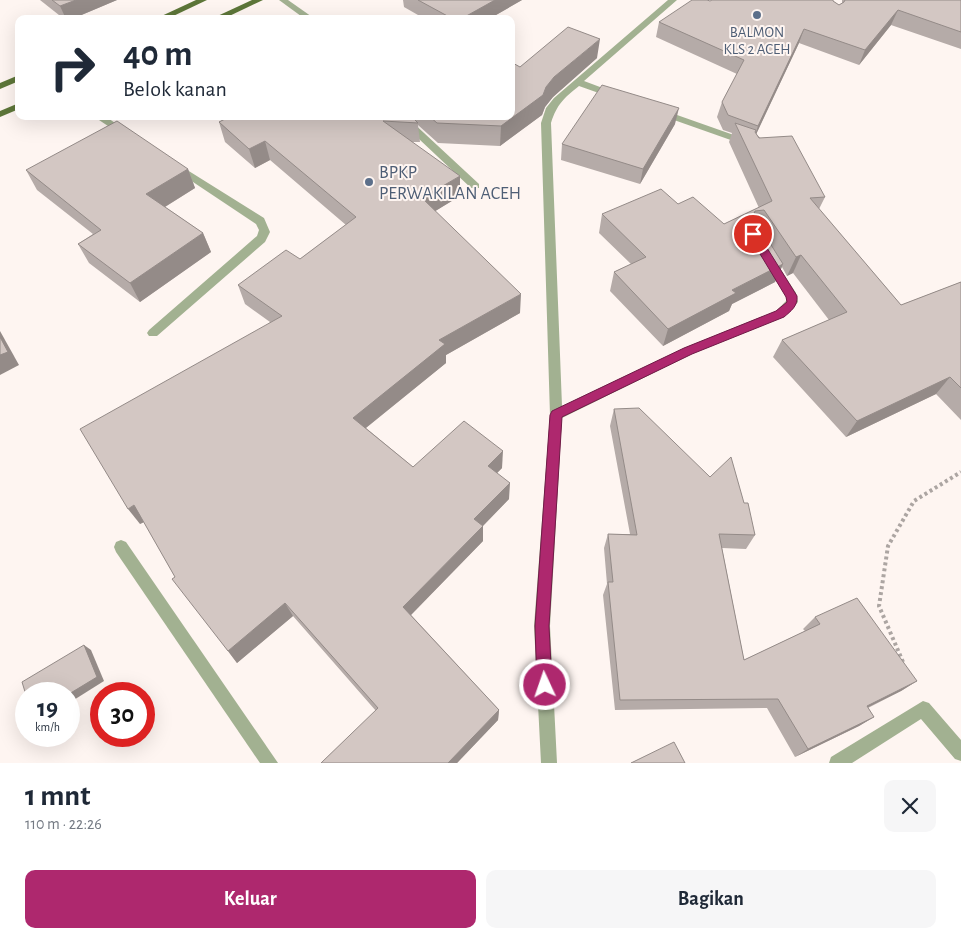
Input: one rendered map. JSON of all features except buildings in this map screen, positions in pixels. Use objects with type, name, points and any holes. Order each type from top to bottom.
[{"type":"main road","points":[[168,15],[203,0]]},
{"type":"main road","points":[[224,15],[258,0]]},
{"type":"main road","points":[[0,74],[15,76]]},
{"type":"main road","points":[[0,86],[15,78]]},
{"type":"main road","points":[[0,114],[15,108]]},
{"type":"street","points":[[283,0],[305,15]]},
{"type":"street","points":[[549,763],[542,626],[556,415],[546,123],[551,108],[557,100],[673,0]]},
{"type":"street","points":[[578,82],[623,99]]},
{"type":"street","points":[[650,108],[750,144]]},
{"type":"street","points":[[104,120],[130,137]]},
{"type":"street","points":[[405,120],[476,186]]},
{"type":"street","points":[[153,333],[261,239],[265,229],[260,221],[163,158]]},
{"type":"street","points":[[556,415],[688,351],[780,314],[787,309],[792,302],[792,296],[763,250]]},
{"type":"street","points":[[121,547],[270,763]]},
{"type":"street","points":[[837,763],[923,709],[961,753]]},
{"type":"path","points":[[923,709],[879,606],[888,546],[914,500],[961,472]]},
{"type":"place","name":"BALMON KLS 2 ACEH","points":[[757,15]]},
{"type":"place","name":"BPKP PERWAKILAN ACEH","points":[[369,182]]},
{"type":"route","points":[[545,685],[542,626],[556,415],[688,351],[780,314],[787,309],[792,302],[792,296],[753,234]]}]
